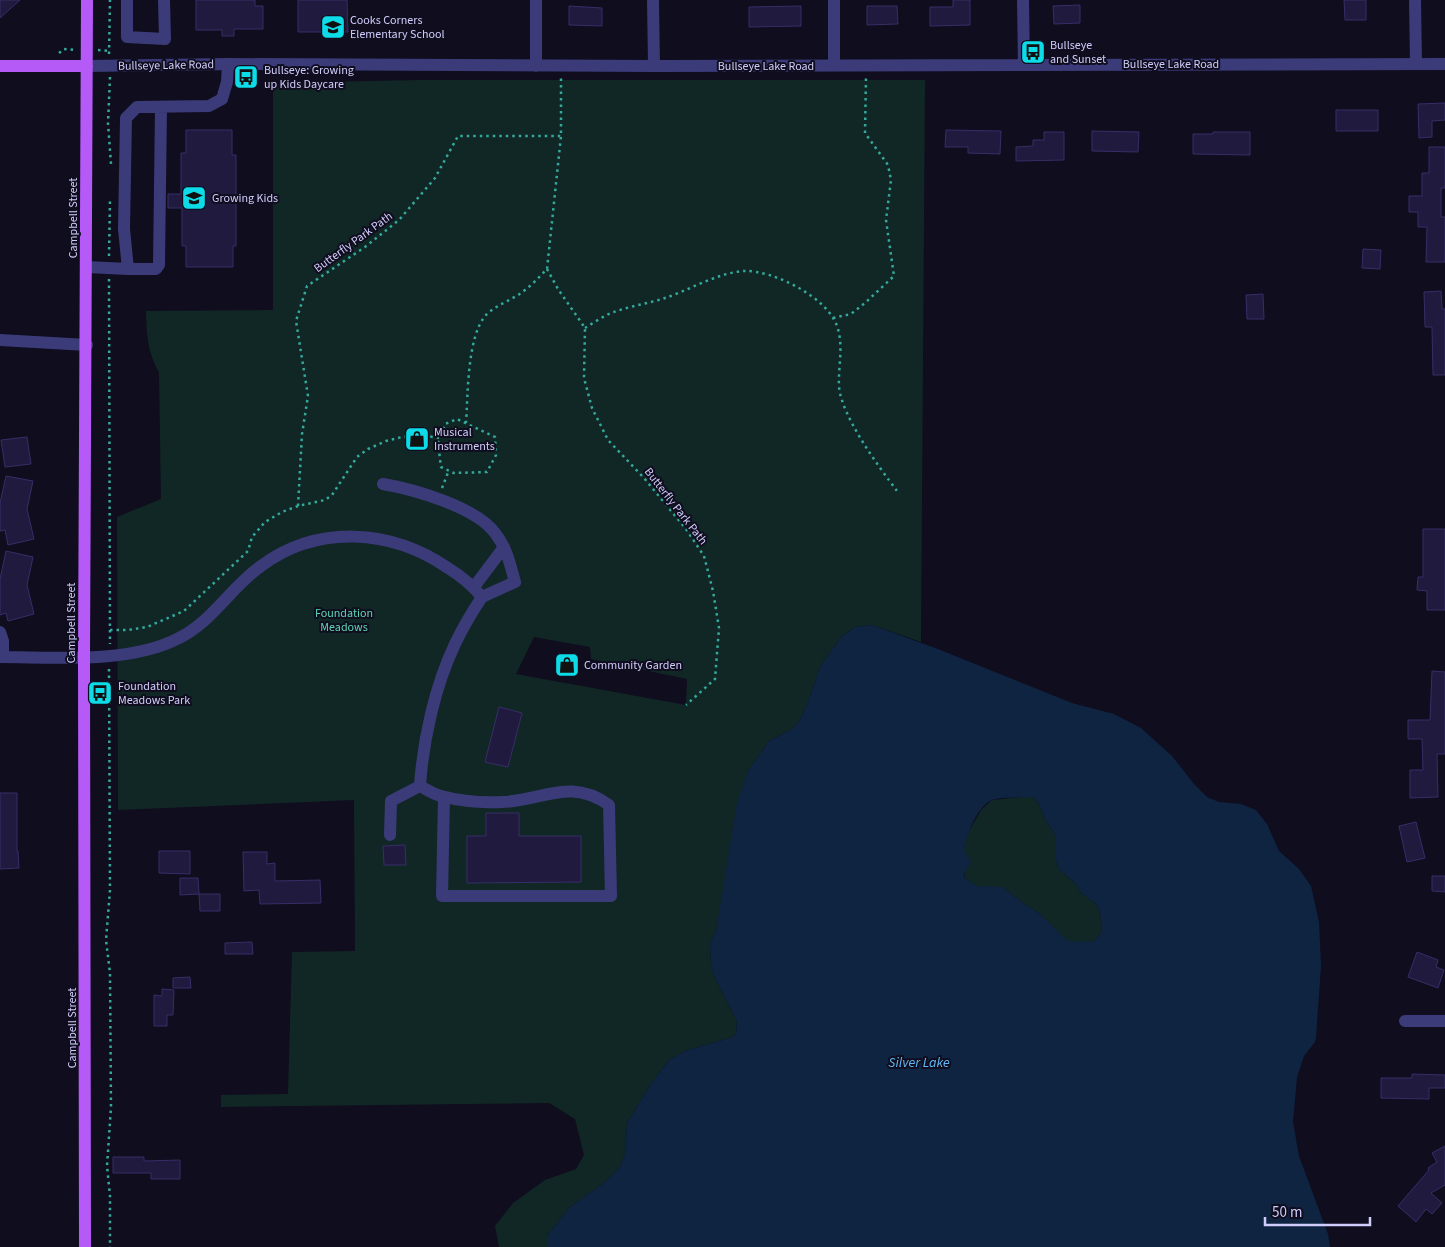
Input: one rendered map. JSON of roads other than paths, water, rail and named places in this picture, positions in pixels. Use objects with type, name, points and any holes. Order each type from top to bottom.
[{"type":"main road","name":"Campbell Street","points":[[86,1247],[84,657],[87,0]]},
{"type":"main road","points":[[0,66],[87,66]]},
{"type":"street","points":[[127,0],[127,36],[165,39],[164,0]]},
{"type":"street","points":[[536,0],[536,66]]},
{"type":"street","points":[[653,0],[654,66]]},
{"type":"street","points":[[834,0],[834,65]]},
{"type":"street","points":[[1023,0],[1024,65]]},
{"type":"street","points":[[1415,0],[1416,63]]},
{"type":"street","name":"Bullseye Lake Road","points":[[87,66],[228,64],[536,66],[1445,64]]},
{"type":"street","points":[[128,269],[124,229],[126,118],[137,107],[209,106],[222,100],[227,82],[228,64]]},
{"type":"street","points":[[87,267],[156,269],[159,265],[158,107]]},
{"type":"street","points":[[0,340],[86,345]]},
{"type":"street","points":[[383,484],[401,487],[438,499],[458,508],[494,531],[504,547],[515,582],[478,592]]},
{"type":"street","points":[[0,632],[3,641],[2,657],[109,656],[156,648],[179,638],[199,624],[260,567],[277,556],[298,546],[342,537],[366,536],[414,548],[436,560],[478,592]]},
{"type":"street","points":[[420,786],[422,763],[435,701],[444,671],[478,592],[504,547]]},
{"type":"street","points":[[420,786],[444,797],[462,800],[503,802],[575,791],[597,796],[609,805],[611,896],[442,896],[444,797]]},
{"type":"street","points":[[390,835],[391,801],[420,786]]},
{"type":"street","points":[[1405,1021],[1445,1021]]},
{"type":"water","name":"Silver Lake","points":[[872,625],[938,649],[1072,703],[1114,714],[1141,728],[1172,756],[1207,797],[1219,802],[1241,804],[1256,810],[1267,824],[1279,851],[1299,869],[1311,886],[1319,922],[1321,966],[1316,1038],[1304,1056],[1297,1077],[1293,1122],[1299,1156],[1328,1234],[1330,1247],[547,1247],[547,1236],[570,1207],[604,1183],[620,1167],[625,1154],[627,1123],[651,1084],[669,1060],[685,1051],[733,1037],[736,1033],[737,1021],[711,967],[710,943],[716,931],[737,803],[748,771],[769,741],[792,729],[798,723],[807,705],[820,667],[841,637],[855,627]],"holes":[[[1033,797],[1039,804],[1046,821],[1056,836],[1056,861],[1059,869],[1077,885],[1080,892],[1096,904],[1100,911],[1102,932],[1093,942],[1068,941],[1039,913],[1003,887],[976,886],[965,878],[964,874],[971,862],[964,850],[965,844],[973,822],[982,808],[995,799]]]},
{"type":"place","name":"Cooks Corners Elementary School","points":[[333,27]]},
{"type":"place","name":"Bullseye and Sunset","points":[[1033,52]]},
{"type":"place","name":"Bullseye: Growing up Kids Daycare","points":[[246,77]]},
{"type":"place","name":"Growing Kids","points":[[194,198]]},
{"type":"place","name":"Musical Instruments","points":[[417,439]]},
{"type":"place","name":"Community Garden","points":[[567,665]]},
{"type":"place","name":"Foundation Meadows Park","points":[[100,693]]},
{"type":"park label","name":"Foundation Meadows","points":[[344,620]]}]
